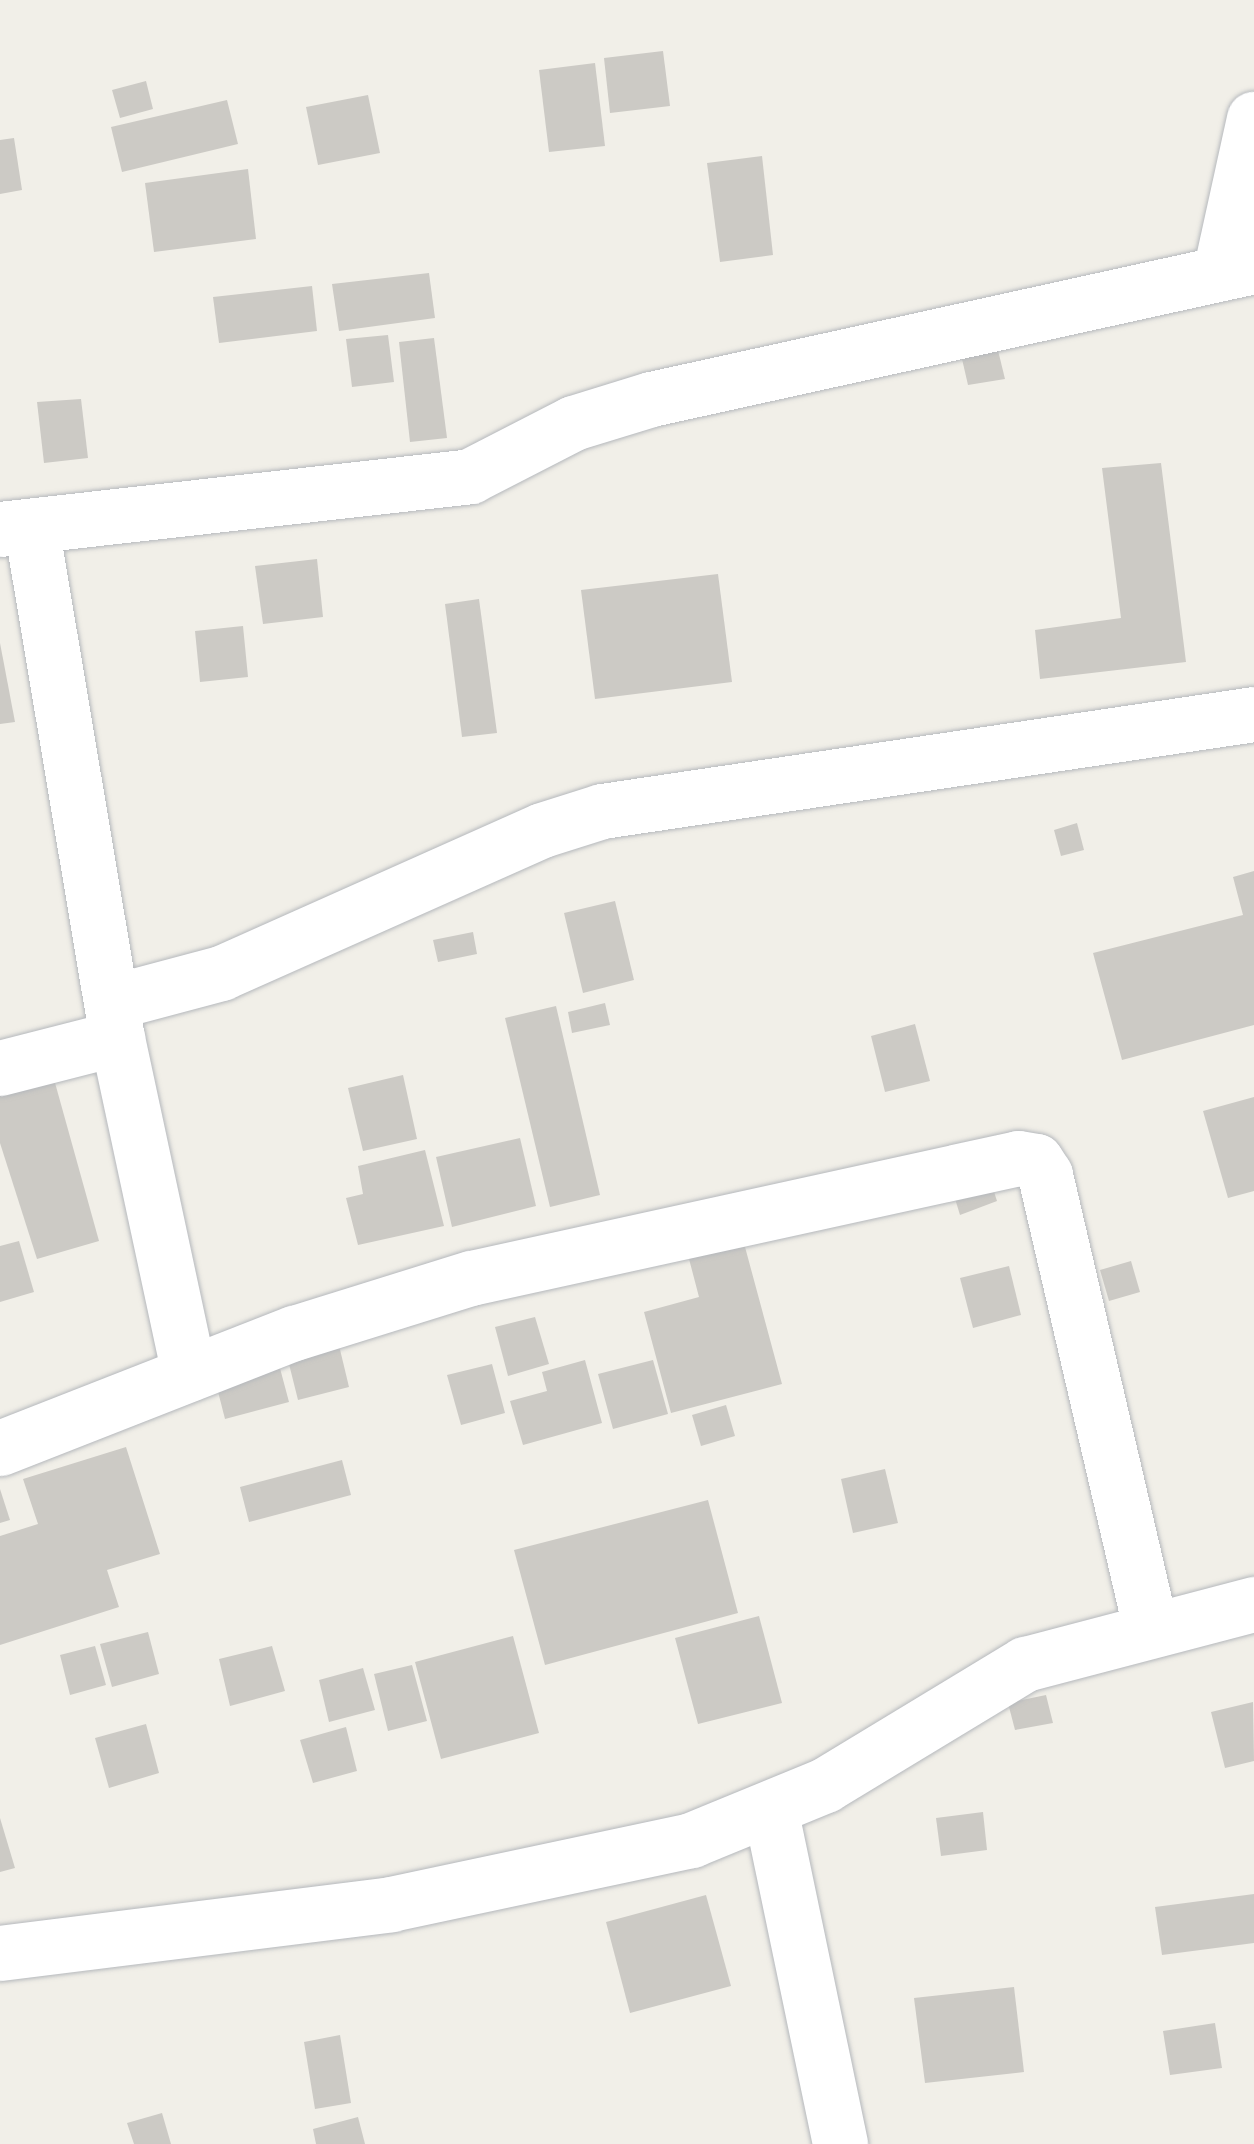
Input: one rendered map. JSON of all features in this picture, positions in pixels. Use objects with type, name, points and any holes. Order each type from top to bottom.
[{"type":"street","points":[[189,1373],[16,528],[470,476],[573,423],[651,398],[1237,269],[1254,119]]},
{"type":"street","points":[[0,1068],[542,830],[602,810],[1254,714]]},
{"type":"street","points":[[0,1448],[189,1373],[470,1278],[1018,1158],[1036,1161],[1150,1628]]},
{"type":"street","points":[[0,1953],[253,1926],[505,1884],[691,1840],[771,1813],[1025,1664],[1150,1628],[1254,1604]]},
{"type":"street","points":[[771,1813],[837,2143]]},
{"type":"building","points":[[663,51],[670,106],[610,113],[604,58]]},
{"type":"building","points":[[595,63],[605,146],[549,152],[539,70]]},
{"type":"building","points":[[146,81],[153,109],[120,118],[112,90]]},
{"type":"building","points":[[368,95],[380,153],[318,165],[306,107]]},
{"type":"building","points":[[227,100],[238,144],[122,172],[111,127]]},
{"type":"building","points":[[14,138],[22,190],[0,194],[0,140]]},
{"type":"building","points":[[762,156],[773,255],[720,262],[707,163]]},
{"type":"building","points":[[248,169],[256,239],[154,252],[145,183]]},
{"type":"building","points":[[429,273],[435,318],[339,331],[332,284]]},
{"type":"building","points":[[312,286],[317,331],[219,343],[213,297]]},
{"type":"building","points":[[388,335],[394,382],[352,387],[346,339]]},
{"type":"building","points":[[434,338],[447,438],[410,442],[399,342]]},
{"type":"building","points":[[995,338],[1005,379],[968,385],[959,346]]},
{"type":"building","points":[[81,399],[88,458],[44,463],[37,402]]},
{"type":"building","points":[[1161,463],[1186,662],[1040,679],[1035,630],[1121,618],[1102,468]]},
{"type":"building","points":[[317,559],[323,617],[263,624],[255,566]]},
{"type":"building","points":[[718,574],[732,682],[595,699],[581,590]]},
{"type":"building","points":[[479,599],[497,733],[462,737],[445,604]]},
{"type":"building","points":[[243,626],[248,677],[200,682],[195,631]]},
{"type":"building","points":[[0,643],[15,722],[0,724]]},
{"type":"building","points":[[1077,823],[1084,850],[1061,856],[1054,830]]},
{"type":"building","points":[[1254,871],[1254,1025],[1122,1060],[1093,953],[1243,915],[1233,877]]},
{"type":"building","points":[[615,901],[634,980],[583,993],[564,913]]},
{"type":"building","points":[[473,932],[477,954],[438,962],[433,940]]},
{"type":"building","points":[[605,1003],[610,1025],[572,1033],[568,1012]]},
{"type":"building","points":[[556,1006],[600,1195],[550,1207],[505,1018]]},
{"type":"building","points":[[915,1024],[930,1081],[885,1092],[871,1036]]},
{"type":"building","points":[[52,1072],[99,1241],[37,1259],[0,1143],[0,1087]]},
{"type":"building","points":[[403,1075],[417,1139],[363,1151],[348,1088]]},
{"type":"building","points":[[1254,1097],[1254,1191],[1228,1198],[1203,1111]]},
{"type":"building","points":[[520,1138],[536,1206],[452,1227],[436,1157]]},
{"type":"building","points":[[425,1150],[444,1226],[358,1245],[346,1198],[363,1194],[358,1166]]},
{"type":"building","points":[[986,1167],[997,1201],[960,1215],[949,1179]]},
{"type":"building","points":[[738,1221],[782,1384],[671,1413],[644,1312],[699,1297],[683,1236]]},
{"type":"building","points":[[19,1241],[34,1292],[0,1302],[0,1246]]},
{"type":"building","points":[[1131,1261],[1140,1292],[1109,1301],[1100,1270]]},
{"type":"building","points":[[1009,1266],[1021,1315],[973,1328],[960,1278]]},
{"type":"building","points":[[535,1317],[549,1364],[508,1376],[495,1327]]},
{"type":"building","points":[[337,1337],[349,1387],[298,1400],[286,1352]]},
{"type":"building","points":[[277,1357],[289,1402],[225,1419],[213,1372]]},
{"type":"building","points":[[585,1360],[602,1423],[523,1445],[510,1401],[547,1391],[542,1372]]},
{"type":"building","points":[[653,1360],[668,1414],[613,1429],[598,1374]]},
{"type":"building","points":[[492,1364],[505,1413],[461,1425],[447,1375]]},
{"type":"building","points":[[726,1405],[735,1436],[701,1446],[692,1415]]},
{"type":"building","points":[[126,1447],[160,1554],[107,1570],[119,1607],[0,1645],[0,1536],[38,1524],[23,1479]]},
{"type":"building","points":[[342,1460],[351,1495],[249,1522],[240,1487]]},
{"type":"building","points":[[885,1469],[898,1523],[853,1533],[841,1479]]},
{"type":"building","points":[[0,1489],[10,1520],[0,1523]]},
{"type":"building","points":[[708,1500],[738,1613],[545,1665],[514,1550]]},
{"type":"building","points":[[759,1616],[782,1703],[698,1724],[675,1638]]},
{"type":"building","points":[[148,1632],[159,1674],[112,1687],[100,1644]]},
{"type":"building","points":[[513,1636],[539,1733],[441,1759],[415,1662]]},
{"type":"building","points":[[95,1646],[106,1685],[70,1695],[60,1655]]},
{"type":"building","points":[[272,1646],[285,1691],[230,1706],[219,1659]]},
{"type":"building","points":[[412,1665],[427,1721],[388,1731],[374,1674]]},
{"type":"building","points":[[363,1668],[375,1710],[329,1722],[319,1680]]},
{"type":"building","points":[[1046,1695],[1053,1723],[1015,1730],[1008,1703]]},
{"type":"building","points":[[1253,1702],[1254,1761],[1225,1768],[1211,1712]]},
{"type":"building","points":[[146,1724],[159,1773],[109,1788],[95,1738]]},
{"type":"building","points":[[346,1727],[357,1771],[313,1783],[300,1740]]},
{"type":"building","points":[[983,1812],[987,1850],[941,1856],[936,1818]]},
{"type":"building","points":[[0,1818],[15,1868],[0,1872]]},
{"type":"building","points":[[1254,1894],[1254,1943],[1162,1955],[1155,1907]]},
{"type":"building","points":[[706,1895],[731,1986],[630,2013],[606,1922]]},
{"type":"building","points":[[1014,1987],[1024,2072],[925,2083],[914,1998]]},
{"type":"building","points":[[1215,2023],[1222,2068],[1170,2075],[1163,2031]]},
{"type":"building","points":[[340,2035],[351,2103],[315,2109],[304,2042]]},
{"type":"building","points":[[162,2113],[171,2144],[134,2144],[127,2123]]},
{"type":"building","points":[[358,2117],[365,2144],[316,2144],[313,2129]]}]
